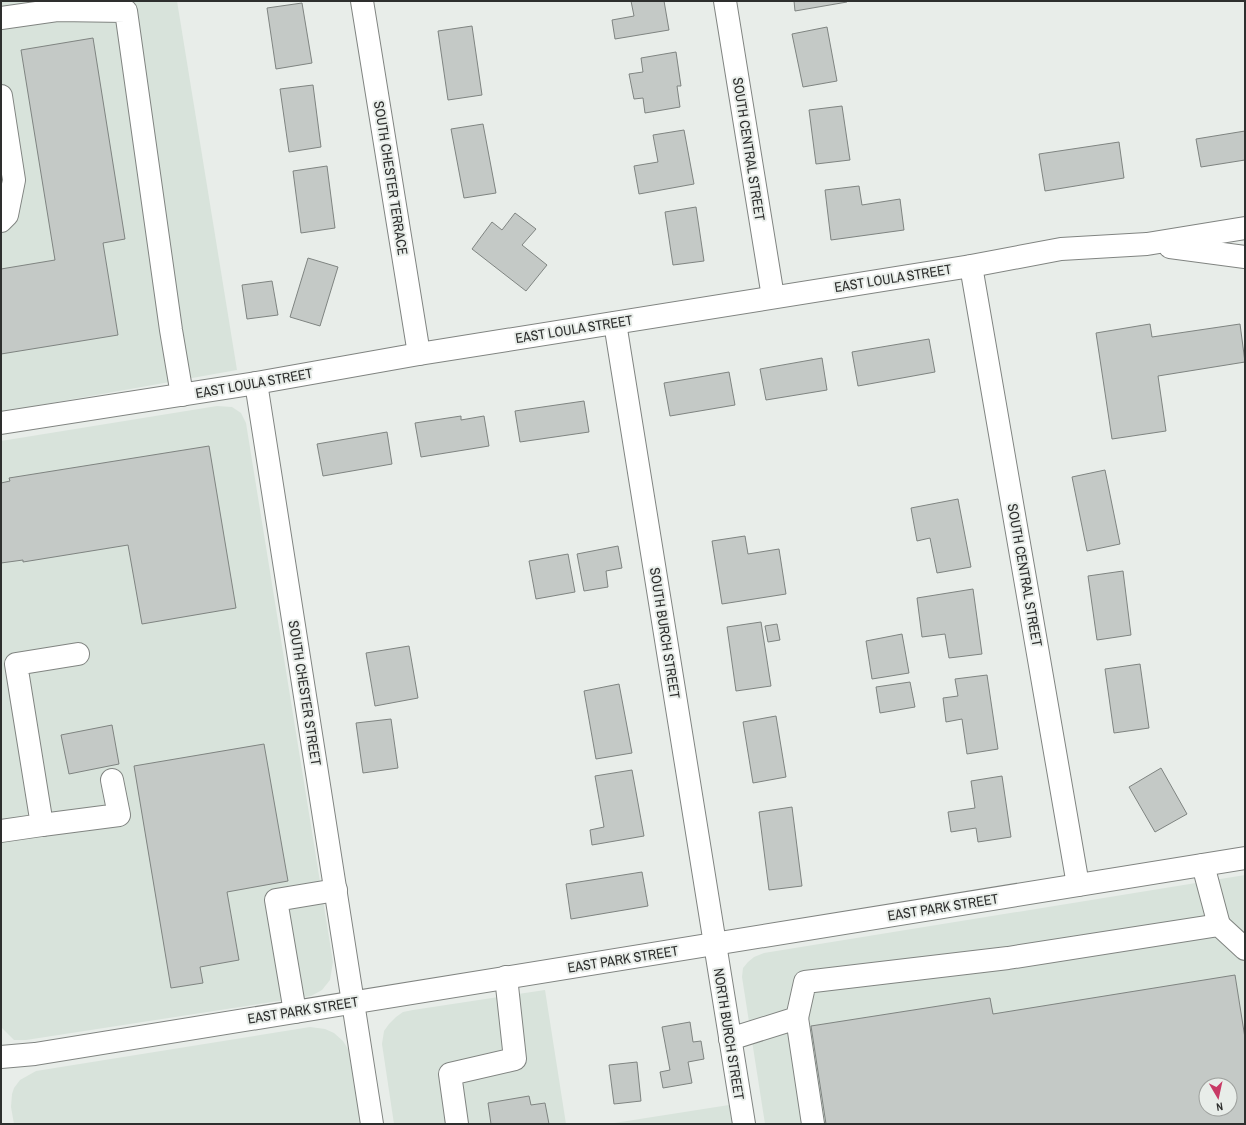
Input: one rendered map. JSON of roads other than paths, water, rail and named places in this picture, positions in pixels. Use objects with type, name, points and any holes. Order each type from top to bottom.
[{"type":"street","name":"SOUTH CHESTER TERRACE","points":[[362,1],[419,354]]},
{"type":"street","name":"SOUTH CENTRAL STREET","points":[[725,1],[773,297]]},
{"type":"street","points":[[1,18],[57,5],[126,11],[171,330],[182,395]]},
{"type":"street","points":[[1,96],[14,180],[7,215],[1,220]]},
{"type":"street","name":"EAST LOULA STREET","points":[[1,424],[256,383],[419,354],[971,266],[1061,249],[1147,244],[1245,228]]},
{"type":"street","name":"EAST LOULA STREET","points":[[1147,244],[1245,257]]},
{"type":"street","name":"SOUTH CENTRAL STREET","points":[[971,266],[1078,885]]},
{"type":"street","name":"SOUTH BURCH STREET","points":[[615,323],[715,944]]},
{"type":"street","name":"SOUTH CHESTER STREET","points":[[256,383],[372,1124]]},
{"type":"street","points":[[42,825],[9,665],[78,654]]},
{"type":"street","points":[[1,831],[119,815],[112,780]]},
{"type":"street","name":"EAST PARK STREET","points":[[1,1057],[43,1052],[294,1012],[1245,858]]},
{"type":"street","points":[[1204,865],[1219,925],[1245,950]]},
{"type":"street","points":[[294,1012],[276,900],[336,890]]},
{"type":"street","points":[[813,1124],[798,1018],[805,982],[1008,958],[1219,925]]},
{"type":"street","name":"NORTH BURCH STREET","points":[[715,944],[744,1124]]},
{"type":"street","points":[[456,1124],[450,1074],[514,1058],[506,977]]},
{"type":"street","points":[[730,1039],[798,1018]]}]
